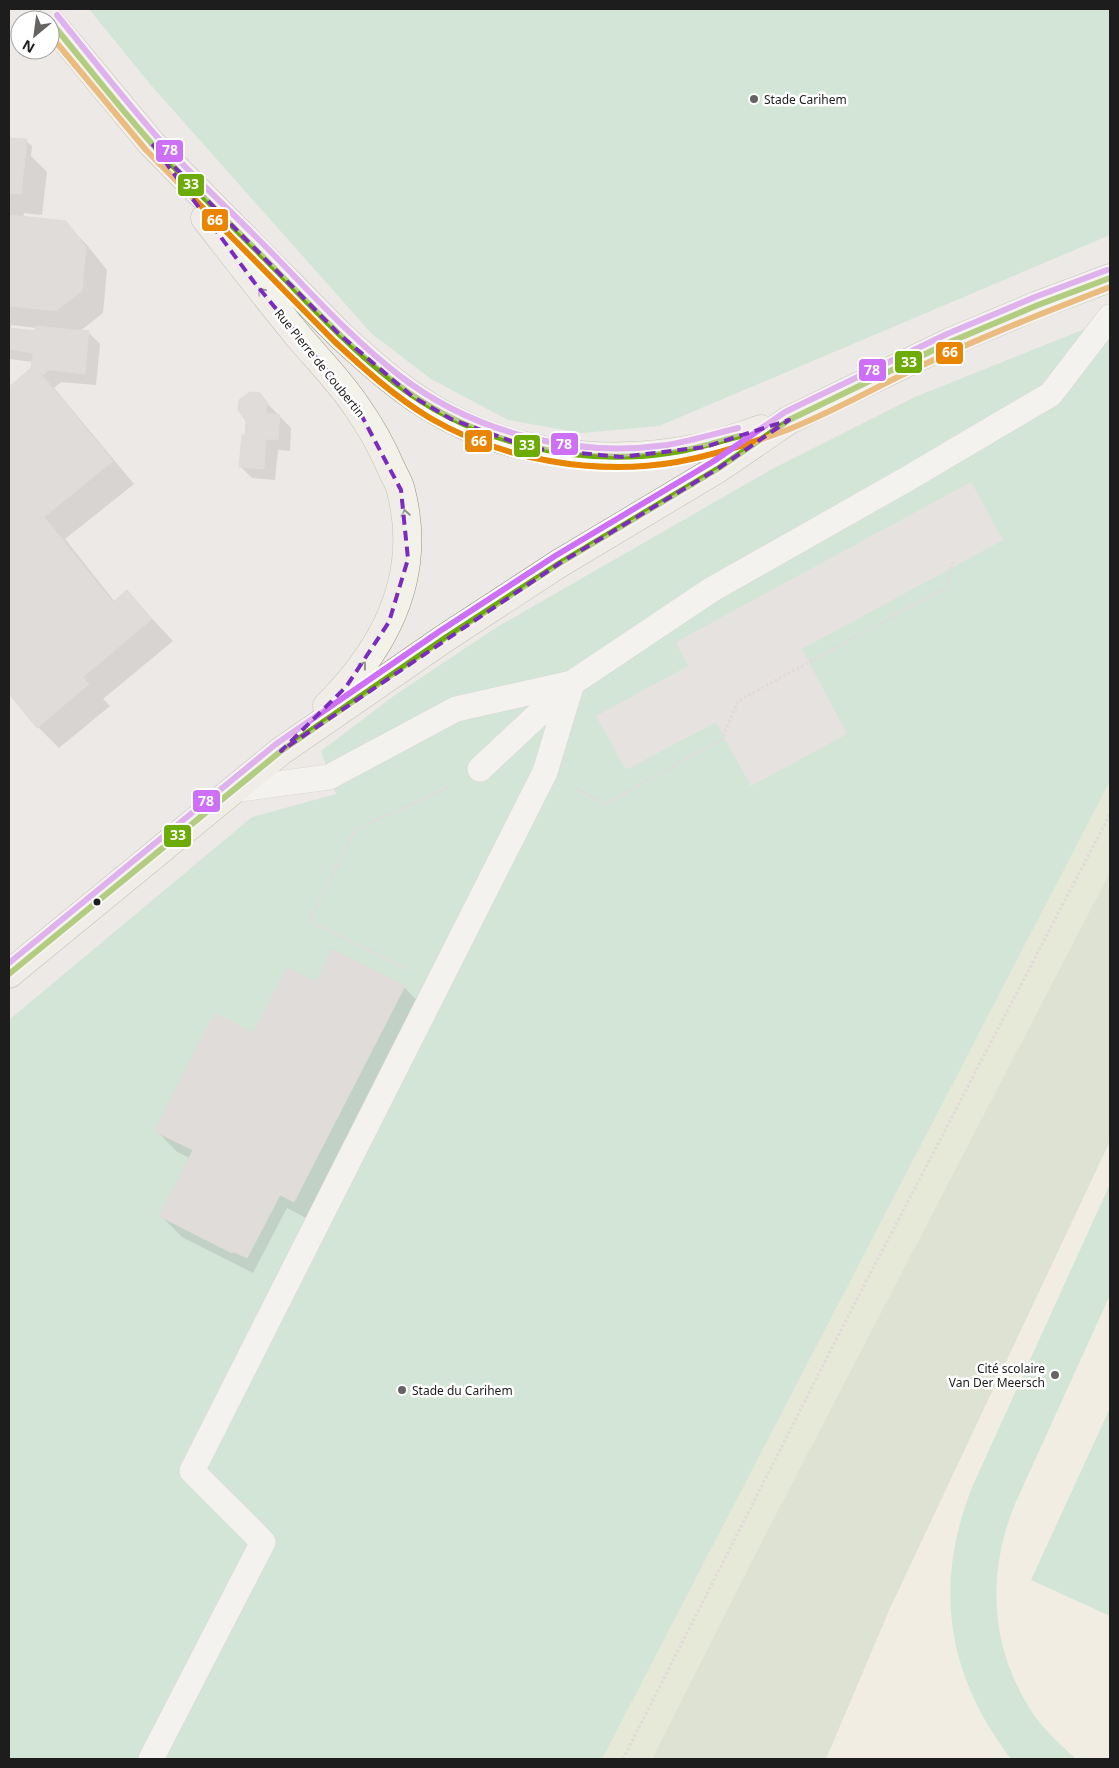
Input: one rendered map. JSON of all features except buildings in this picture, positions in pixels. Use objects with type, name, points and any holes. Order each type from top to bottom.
[{"type":"street","name":"Rue Pierre de Coubertin","points":[[60,32],[152,144],[201,213],[254,282],[357,407],[384,451],[401,490],[408,530],[408,559],[389,622],[368,658],[346,687],[281,751]]},
{"type":"street","name":"Rue Pierre de Coubertin","points":[[152,144],[340,335],[412,396],[466,426],[530,448],[580,456],[621,458],[705,447],[789,420]]},
{"type":"street","points":[[9,974],[281,751],[444,638],[535,579],[719,468],[789,420],[950,342],[1110,278]]},
{"type":"lane","points":[[480,769],[572,683],[711,590],[907,479],[1051,394],[1110,317]]},
{"type":"lane","points":[[151,1759],[264,1542],[192,1471],[545,772],[572,683]]},
{"type":"lane","points":[[233,790],[329,777],[456,709],[572,683]]},
{"type":"path","points":[[545,772],[605,804],[722,739],[738,701],[947,587],[953,562]]},
{"type":"path","points":[[437,985],[310,921],[355,830],[460,783],[480,769]]},
{"type":"path","points":[[623,1759],[844,1324],[1110,814]]},
{"type":"highlighted area","points":[[152,144],[340,335],[412,396],[451,419],[530,448],[621,457],[705,447],[789,420],[719,468],[560,563],[281,751],[346,687],[389,622],[408,559],[401,490],[357,407],[254,282]]},
{"type":"shaded area","points":[[971,482],[1003,540],[802,649],[847,734],[751,786],[716,722],[626,770],[596,716],[688,666],[676,642]]},
{"type":"shaded area","name":"Cité scolaire Van Der Meersch","points":[[1110,1141],[1110,1759],[826,1759],[890,1609]]},
{"type":"green space","points":[[89,9],[1110,9],[1110,235],[659,426],[582,433],[508,420],[431,379],[371,333],[150,84]]},
{"type":"green space","name":"Stade du Carihem","points":[[1110,319],[1110,781],[602,1759],[9,1759],[9,1020],[252,817],[336,794],[321,751],[395,695],[497,627],[774,468],[915,397]]},
{"type":"green space","points":[[1110,781],[1110,872],[759,1547],[652,1759],[602,1759]]},
{"type":"green space","points":[[1110,872],[1110,1141],[890,1608],[826,1759],[652,1759],[759,1547]]},
{"type":"green space","points":[[1110,1184],[1110,1295],[1015,1504],[1000,1558],[997,1585],[997,1612],[1001,1638],[1008,1665],[1019,1690],[1034,1715],[1076,1759],[1011,1759],[989,1727],[972,1694],[960,1661],[953,1627],[950,1593],[953,1558],[960,1522],[973,1485]]},
{"type":"green space","points":[[1110,1408],[1110,1616],[1031,1580]]},
{"type":"transit line","name":"78","points":[[60,19],[132,108],[185,167],[349,332],[382,362],[429,396],[460,413],[526,437],[596,448],[632,448],[667,445],[738,428]]},
{"type":"transit line","name":"33","points":[[60,33],[126,115],[180,174],[344,338],[394,382],[424,403],[456,420],[489,434],[524,445],[596,456],[632,456],[677,452],[740,436]]},
{"type":"transit line","name":"66","points":[[60,47],[146,150],[357,362],[392,392],[430,418],[458,433],[487,445],[518,454],[550,461],[614,467],[646,466],[677,462],[719,452],[760,440],[805,423],[971,343],[1110,287]]},
{"type":"transit line","name":"78","points":[[9,963],[276,744],[440,631],[555,556],[714,461],[785,412],[947,334],[1035,297],[1107,270]]},
{"type":"transit line","name":"33","points":[[9,974],[281,751],[445,638],[560,563],[719,468],[789,420],[950,342],[1038,305],[1110,278]]},
{"type":"place","name":"Stade Carihem","points":[[754,99]]},
{"type":"place","name":"Cité scolaire Van Der Meersch","points":[[1055,1375]]},
{"type":"place","name":"Stade du Carihem","points":[[402,1390]]}]
